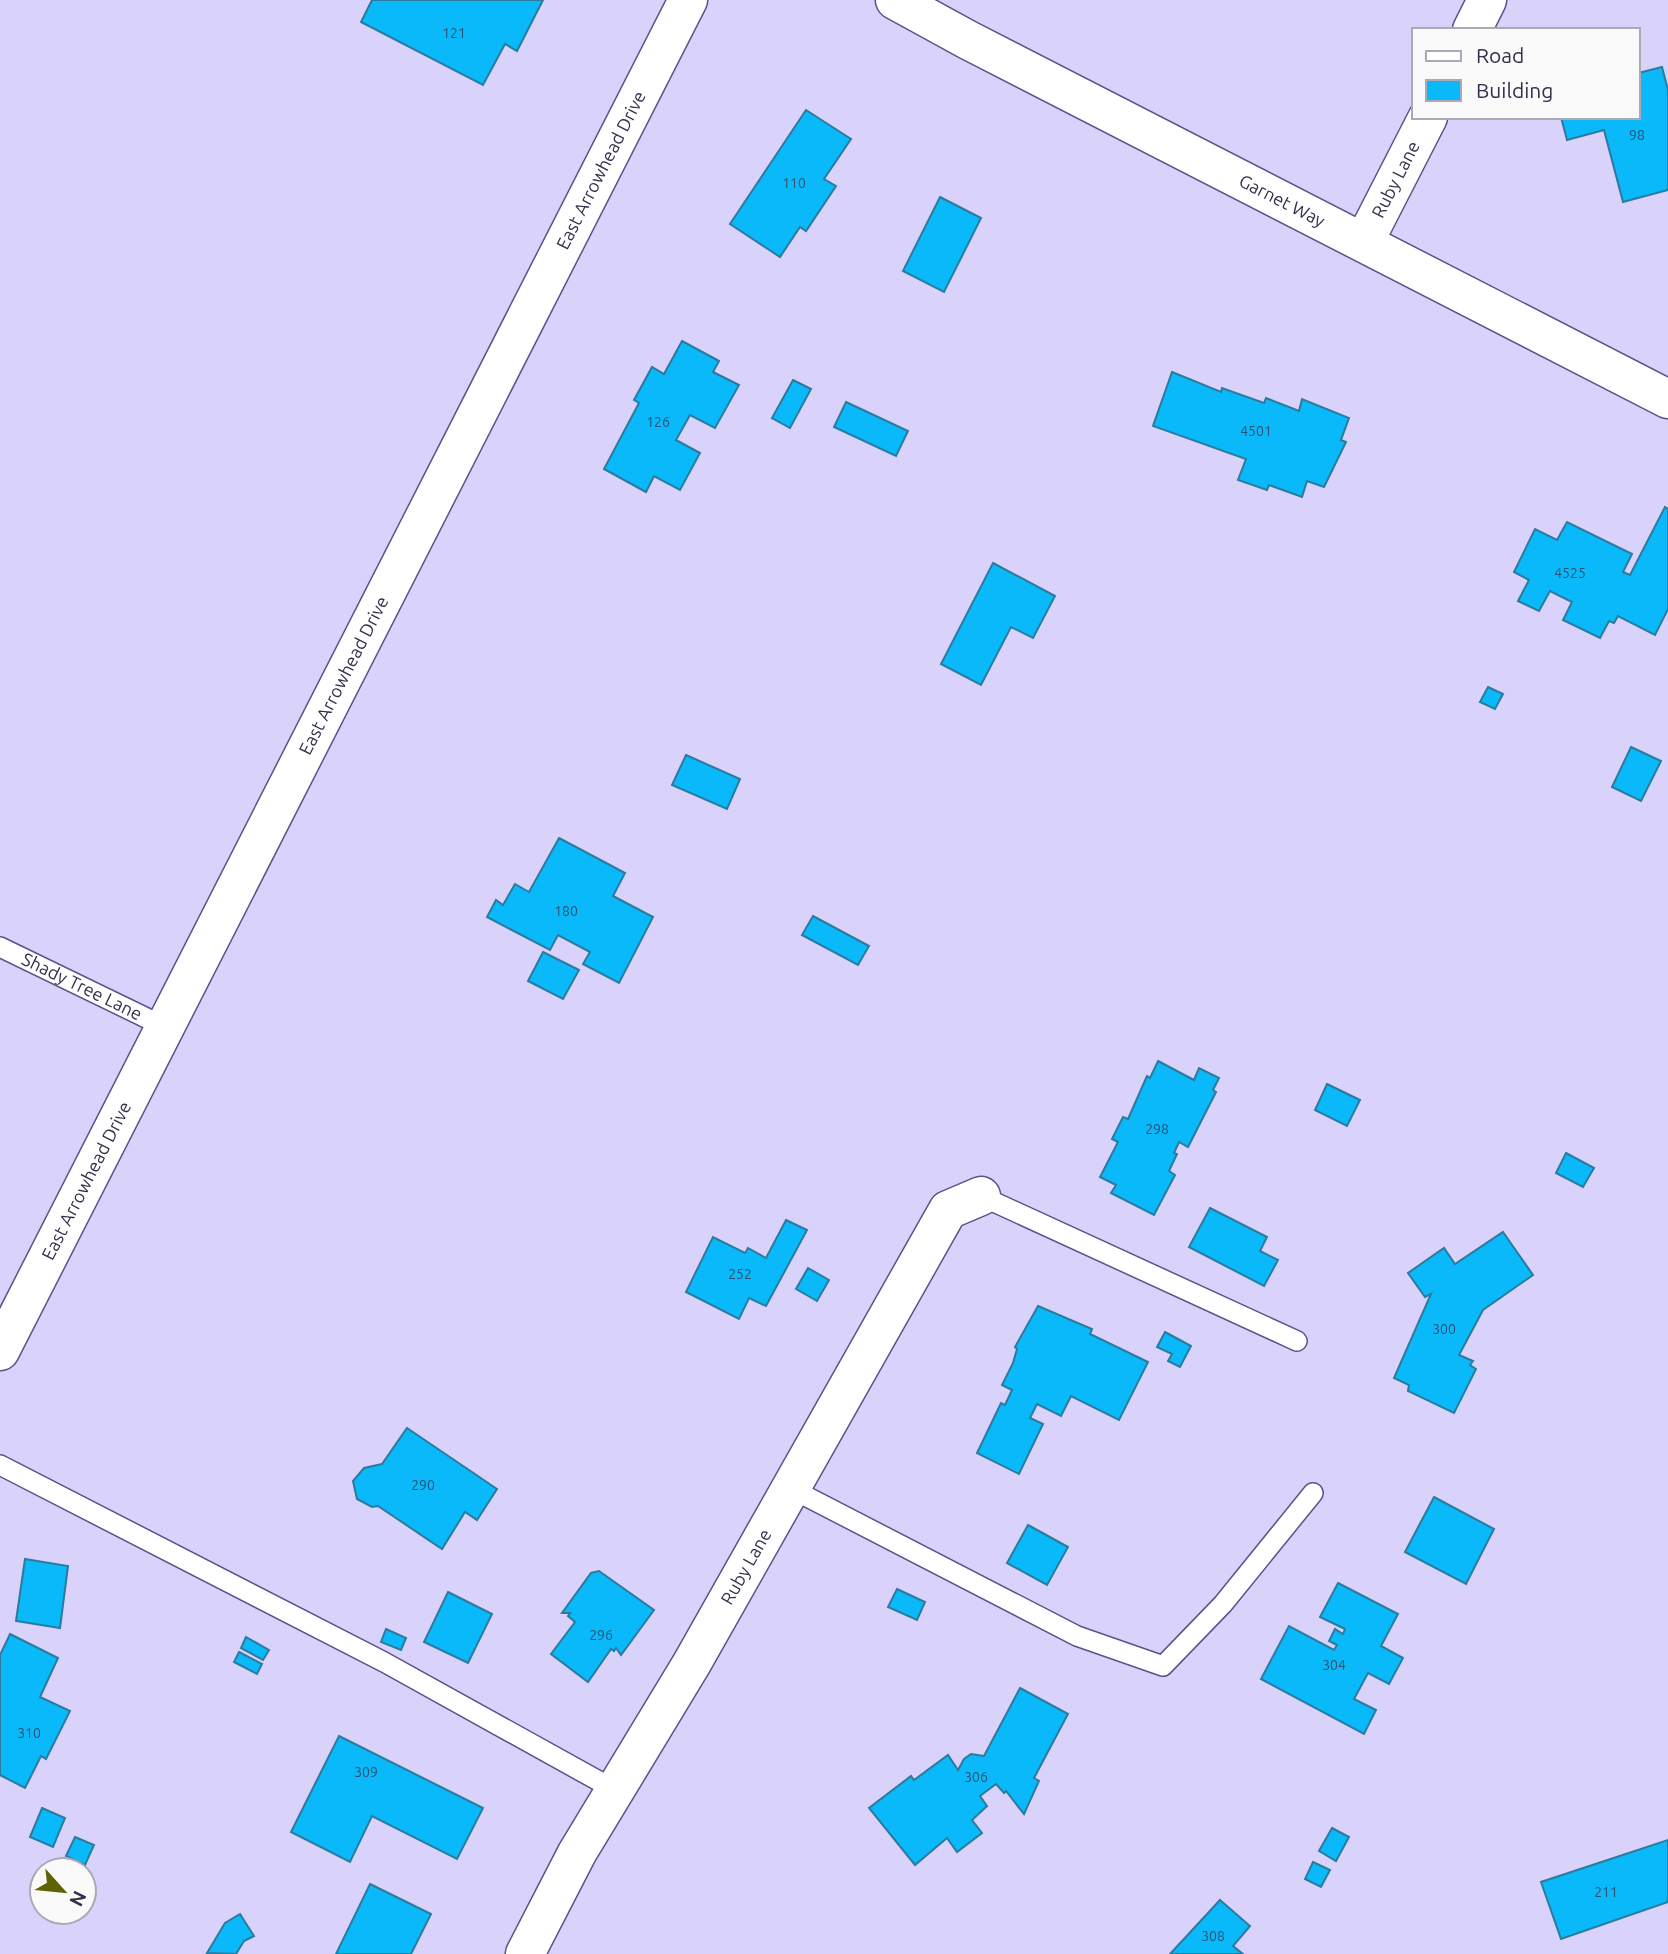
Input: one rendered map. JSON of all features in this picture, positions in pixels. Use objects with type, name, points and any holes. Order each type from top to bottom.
[{"type":"street","name":"East Arrowhead Drive","points":[[0,1351],[688,0]]},
{"type":"street","name":"Garnet Way","points":[[895,0],[1668,399]]},
{"type":"street","points":[[1473,28],[1487,0]]},
{"type":"street","name":"Ruby Lane","points":[[1364,242],[1427,119]]},
{"type":"street","name":"Ruby Lane","points":[[525,1954],[577,1853],[692,1663],[948,1210],[981,1196]]},
{"type":"lane","name":"Shady Tree Lane","points":[[0,947],[165,1027]]},
{"type":"lane","points":[[981,1196],[1297,1341]]},
{"type":"lane","points":[[0,1465],[384,1662],[615,1790]]},
{"type":"lane","points":[[790,1489],[1077,1636],[1163,1667],[1223,1604],[1313,1493]]},
{"type":"building","points":[[372,0],[543,0],[517,51],[505,44],[483,85],[361,22]]},
{"type":"building","points":[[1662,67],[1668,90],[1668,190],[1623,202],[1604,130],[1567,140],[1562,119],[1640,119],[1640,72]]},
{"type":"building","points":[[806,110],[851,139],[824,179],[836,186],[806,231],[800,227],[780,257],[730,224]]},
{"type":"building","points":[[940,197],[981,218],[944,292],[903,271]]},
{"type":"building","points":[[682,341],[719,361],[713,372],[739,385],[715,428],[690,415],[676,440],[700,453],[680,490],[654,476],[646,492],[604,469],[639,403],[634,400],[652,367],[664,374]]},
{"type":"building","points":[[1172,372],[1221,392],[1222,388],[1264,403],[1266,398],[1299,411],[1302,399],[1349,418],[1341,440],[1346,442],[1324,487],[1307,481],[1302,497],[1269,485],[1267,490],[1238,480],[1246,459],[1153,426]]},
{"type":"building","points":[[793,380],[811,389],[790,428],[772,418]]},
{"type":"building","points":[[846,402],[908,431],[896,456],[834,427]]},
{"type":"building","points":[[1665,507],[1668,509],[1668,609],[1655,635],[1618,616],[1614,623],[1609,621],[1600,638],[1563,620],[1572,602],[1550,591],[1539,611],[1518,601],[1529,580],[1514,572],[1535,529],[1557,540],[1567,522],[1632,554],[1623,572],[1630,575]]},
{"type":"building","points":[[993,563],[1055,596],[1033,638],[1011,627],[981,685],[941,664]]},
{"type":"building","points":[[1488,687],[1503,694],[1495,709],[1480,702]]},
{"type":"building","points":[[1631,747],[1661,761],[1641,801],[1612,787]]},
{"type":"building","points":[[686,755],[740,779],[727,809],[672,785]]},
{"type":"building","points":[[559,838],[625,873],[613,896],[653,917],[619,983],[583,964],[590,952],[558,935],[550,950],[487,917],[496,900],[503,905],[515,884],[529,892]]},
{"type":"building","points":[[813,916],[869,946],[858,965],[802,935]]},
{"type":"building","points":[[543,952],[579,970],[563,999],[528,981]]},
{"type":"building","points":[[1158,1061],[1194,1080],[1199,1068],[1219,1078],[1213,1090],[1216,1092],[1188,1147],[1179,1142],[1169,1171],[1175,1175],[1154,1215],[1111,1193],[1116,1185],[1100,1177],[1118,1142],[1112,1139],[1123,1117],[1128,1119],[1147,1076],[1150,1078]]},
{"type":"building","points":[[1327,1084],[1360,1100],[1347,1126],[1315,1110]]},
{"type":"building","points":[[1566,1153],[1594,1168],[1583,1187],[1556,1173]]},
{"type":"building","points":[[1210,1208],[1267,1237],[1260,1251],[1278,1260],[1264,1286],[1189,1247]]},
{"type":"building","points":[[786,1220],[807,1230],[766,1306],[749,1298],[739,1319],[686,1292],[713,1237],[745,1253],[748,1248],[766,1258]]},
{"type":"building","points":[[1503,1232],[1533,1275],[1483,1310],[1459,1355],[1473,1361],[1470,1365],[1476,1369],[1454,1413],[1408,1391],[1409,1385],[1394,1378],[1431,1294],[1425,1297],[1408,1273],[1444,1248],[1455,1264]]},
{"type":"building","points":[[808,1268],[829,1280],[817,1301],[796,1289]]},
{"type":"building","points":[[1038,1306],[1092,1329],[1090,1334],[1148,1362],[1119,1420],[1071,1396],[1061,1416],[1037,1404],[1030,1418],[1043,1424],[1019,1474],[977,1453],[1001,1403],[1005,1405],[1012,1390],[1002,1385],[1013,1363],[1017,1349],[1015,1347]]},
{"type":"building","points":[[1165,1332],[1191,1346],[1180,1367],[1168,1361],[1172,1354],[1157,1347]]},
{"type":"building","points":[[407,1428],[497,1489],[477,1520],[465,1512],[442,1549],[378,1506],[372,1507],[357,1499],[353,1481],[364,1468],[382,1464]]},
{"type":"building","points":[[1434,1497],[1494,1529],[1466,1584],[1405,1552]]},
{"type":"building","points":[[1028,1525],[1068,1547],[1047,1585],[1007,1563]]},
{"type":"building","points":[[25,1559],[68,1566],[60,1628],[16,1621]]},
{"type":"building","points":[[599,1571],[654,1610],[621,1655],[616,1648],[614,1651],[611,1649],[588,1682],[551,1654],[575,1622],[568,1616],[570,1613],[562,1613],[591,1573]]},
{"type":"building","points":[[1338,1583],[1398,1614],[1381,1646],[1403,1658],[1389,1684],[1368,1673],[1354,1699],[1376,1710],[1364,1734],[1261,1679],[1289,1626],[1334,1650],[1337,1645],[1329,1641],[1335,1629],[1343,1634],[1345,1629],[1320,1617]]},
{"type":"building","points":[[897,1589],[925,1602],[917,1620],[888,1607]]},
{"type":"building","points":[[448,1592],[492,1614],[468,1663],[424,1642]]},
{"type":"building","points":[[386,1629],[406,1638],[401,1650],[381,1642]]},
{"type":"building","points":[[10,1634],[58,1658],[40,1697],[70,1711],[46,1759],[41,1756],[25,1788],[0,1775],[0,1655]]},
{"type":"building","points":[[246,1637],[269,1650],[263,1660],[241,1648]]},
{"type":"building","points":[[239,1652],[262,1664],[257,1674],[234,1662]]},
{"type":"building","points":[[1020,1688],[1068,1714],[1034,1778],[1039,1781],[1024,1814],[1006,1791],[1004,1793],[996,1784],[980,1796],[987,1806],[972,1820],[982,1833],[957,1852],[947,1838],[915,1865],[869,1808],[911,1776],[914,1780],[948,1755],[958,1770],[964,1759],[971,1754],[984,1756]]},
{"type":"building","points":[[339,1736],[483,1808],[457,1859],[372,1816],[350,1862],[291,1832]]},
{"type":"building","points":[[42,1808],[65,1818],[53,1847],[30,1837]]},
{"type":"building","points":[[1332,1828],[1349,1837],[1336,1861],[1319,1851]]},
{"type":"building","points":[[75,1837],[94,1845],[89,1856],[66,1856]]},
{"type":"building","points":[[1668,1840],[1668,1902],[1561,1939],[1541,1882]]},
{"type":"building","points":[[1313,1862],[1330,1870],[1321,1887],[1305,1879]]},
{"type":"building","points":[[370,1884],[431,1914],[411,1954],[336,1954]]},
{"type":"building","points":[[1220,1900],[1250,1926],[1233,1946],[1243,1954],[1170,1954]]},
{"type":"building","points":[[240,1914],[254,1936],[244,1941],[236,1954],[207,1953],[225,1923]]}]
